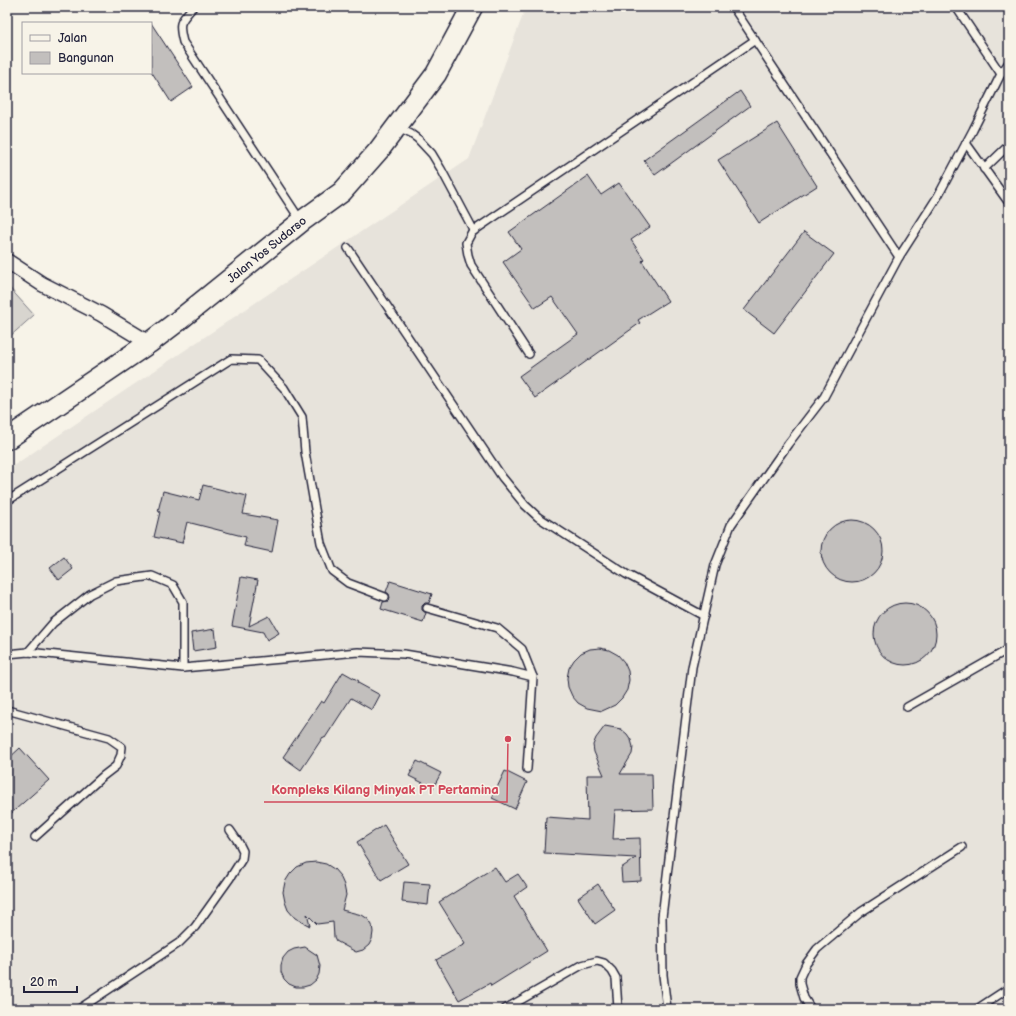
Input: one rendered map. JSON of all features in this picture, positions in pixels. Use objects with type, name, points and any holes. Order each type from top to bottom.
[{"type":"main road","name":"Jalan Yos Sudarso","points":[[7,439],[185,316],[302,221],[342,192],[379,150],[436,74],[472,7]]},
{"type":"street","points":[[7,261],[42,284],[101,314],[148,343]]},
{"type":"lane","points":[[194,7],[182,20],[180,29],[183,42],[302,221]]},
{"type":"lane","points":[[733,7],[900,257]]},
{"type":"lane","points":[[956,7],[1001,74]]},
{"type":"lane","points":[[529,354],[471,265],[466,243],[472,232],[755,40]]},
{"type":"lane","points":[[667,1009],[663,975],[662,917],[692,667],[715,565],[731,525],[788,444],[824,397],[900,257],[938,196],[1001,74],[1009,62]]},
{"type":"lane","points":[[396,127],[411,134],[432,154],[474,231]]},
{"type":"lane","points":[[966,143],[1009,203]]},
{"type":"lane","points":[[984,169],[1009,145]]},
{"type":"lane","points":[[348,248],[502,477],[525,505],[538,517],[626,574],[704,616]]},
{"type":"lane","points":[[7,501],[231,359],[258,360],[284,388],[302,417],[305,452],[321,543],[332,571],[348,584],[385,597]]},
{"type":"lane","points":[[28,652],[53,623],[90,594],[116,581],[152,576],[173,585],[183,602],[184,668]]},
{"type":"lane","points":[[427,608],[497,628],[522,649],[533,677],[527,769]]},
{"type":"lane","points":[[907,707],[1009,649]]},
{"type":"lane","points":[[7,654],[28,652],[184,668],[358,652],[404,654],[513,672],[533,677]]},
{"type":"lane","points":[[7,710],[109,738],[122,747],[122,755],[116,766],[35,837]]},
{"type":"lane","points":[[79,1009],[179,943],[195,927],[242,859],[243,851],[230,830]]},
{"type":"lane","points":[[811,1009],[804,998],[800,984],[800,977],[806,964],[817,949],[861,912],[962,847]]},
{"type":"lane","points":[[505,1009],[582,965],[597,962],[604,963],[612,971],[616,978],[618,1009]]},
{"type":"lane","points":[[977,1009],[1009,988]]},
{"type":"shaded area","points":[[526,7],[1009,7],[1009,1009],[7,1009],[7,470],[469,159]]},
{"type":"shaded area","points":[[7,285],[34,315],[7,339]]},
{"type":"building","points":[[152,25],[193,87],[171,102],[152,73]]},
{"type":"building","points":[[740,91],[750,106],[655,175],[644,160]]},
{"type":"building","points":[[777,123],[817,186],[759,223],[718,160]]},
{"type":"building","points":[[588,176],[601,195],[619,183],[650,227],[631,240],[644,259],[642,261],[668,301],[638,320],[640,323],[535,398],[519,376],[578,334],[552,297],[535,308],[503,262],[521,249],[509,232]]},
{"type":"building","points":[[804,232],[834,254],[774,333],[744,310]]},
{"type":"building","points":[[203,485],[247,496],[243,514],[278,520],[272,552],[244,546],[246,537],[187,522],[182,543],[154,537],[163,491],[199,500]]},
{"type":"building","points":[[852,520],[864,522],[874,529],[881,539],[883,551],[881,563],[874,573],[864,580],[852,582],[840,580],[830,573],[823,563],[821,551],[823,539],[830,529],[840,522]]},
{"type":"building","points":[[64,557],[73,569],[59,580],[50,568]]},
{"type":"building","points":[[241,577],[258,580],[249,626],[269,616],[279,633],[267,640],[263,632],[232,626]]},
{"type":"building","points":[[390,581],[432,594],[429,603],[425,603],[422,606],[422,610],[426,613],[423,622],[381,609],[383,602],[388,601],[390,598],[389,594],[386,592]]},
{"type":"building","points":[[905,603],[917,605],[927,612],[934,622],[936,634],[934,646],[927,656],[917,663],[905,665],[893,663],[883,656],[876,646],[874,634],[876,622],[883,612],[893,605]]},
{"type":"building","points":[[215,629],[217,647],[193,651],[191,633]]},
{"type":"building","points":[[600,648],[609,650],[618,655],[624,662],[628,671],[629,680],[627,690],[622,698],[615,705],[602,711],[587,708],[578,703],[572,696],[568,687],[567,678],[569,668],[581,653],[590,649]]},
{"type":"building","points":[[343,672],[359,681],[358,683],[380,695],[372,710],[351,698],[325,738],[323,737],[301,770],[283,757],[321,701],[324,703]]},
{"type":"building","points":[[605,726],[621,729],[631,740],[633,747],[632,754],[620,774],[652,774],[653,809],[615,810],[613,839],[640,838],[641,881],[622,882],[621,868],[636,858],[544,853],[546,817],[588,820],[587,775],[604,775],[594,752],[593,745],[596,738]]},
{"type":"building","points":[[20,748],[49,780],[7,817],[7,760]]},
{"type":"building","points":[[417,761],[441,773],[433,788],[409,776]]},
{"type":"building","points":[[505,771],[527,782],[515,809],[492,798]]},
{"type":"building","points":[[384,825],[408,864],[381,880],[357,842]]},
{"type":"building","points":[[316,862],[326,864],[334,869],[340,876],[346,895],[342,910],[362,915],[368,919],[372,925],[372,939],[369,945],[363,950],[356,952],[336,941],[334,937],[333,922],[317,924],[307,914],[310,926],[295,918],[288,910],[283,892],[285,882],[297,867],[306,863]]},
{"type":"building","points":[[495,867],[505,882],[518,874],[527,887],[514,896],[547,951],[491,986],[490,983],[459,1000],[436,960],[465,944],[439,902]]},
{"type":"building","points":[[404,882],[430,884],[428,905],[402,902]]},
{"type":"building","points":[[598,884],[615,910],[595,924],[578,898]]},
{"type":"building","points":[[305,947],[317,955],[320,966],[319,974],[316,980],[310,985],[296,987],[289,984],[284,979],[281,972],[281,965],[283,958],[288,952]]},
{"type":"place","name":"Kompleks Kilang Minyak PT Pertamina","points":[[508,739]]}]
